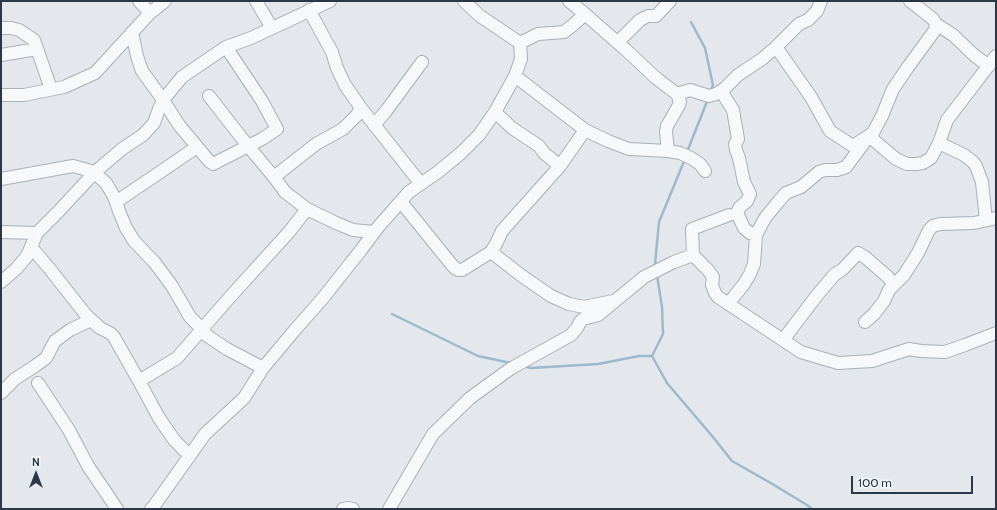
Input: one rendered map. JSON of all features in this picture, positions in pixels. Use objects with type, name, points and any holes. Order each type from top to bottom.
[{"type":"street","points":[[139,1],[150,13]]},
{"type":"street","points":[[1,94],[24,95],[64,87],[95,72],[150,13],[165,1]]},
{"type":"street","points":[[256,1],[272,28]]},
{"type":"street","points":[[464,1],[480,16],[520,43]]},
{"type":"street","points":[[569,1],[618,42],[656,78],[677,94],[680,102],[679,106],[667,126],[666,132],[668,150]]},
{"type":"street","points":[[618,42],[640,20],[648,16],[656,16],[670,1]]},
{"type":"street","points":[[677,94],[690,90],[709,96],[721,91],[738,75],[776,48],[799,24],[808,20],[817,11],[821,1]]},
{"type":"street","points":[[869,136],[896,159],[906,164],[916,164],[931,158],[939,143],[947,120],[992,61],[975,56],[910,1]]},
{"type":"street","points":[[1,282],[16,269],[27,256],[37,233],[95,172],[122,149],[143,135],[154,123],[163,100],[182,77],[226,47],[251,38],[324,2]]},
{"type":"street","points":[[309,10],[332,52],[337,68],[345,85],[374,125],[421,184]]},
{"type":"street","points":[[520,43],[538,34],[564,32],[585,14]]},
{"type":"street","points":[[776,48],[811,97],[830,132],[852,146],[873,133],[893,89],[935,30],[936,24]]},
{"type":"street","points":[[1,28],[19,30],[34,40],[51,89]]},
{"type":"street","points":[[132,32],[142,71],[179,125],[213,164],[262,139],[277,129],[262,101],[226,47]]},
{"type":"street","points":[[151,509],[189,455],[206,434],[244,398],[263,368],[323,298],[379,226],[409,192],[438,172],[461,153],[479,135],[495,112],[515,76],[521,59],[520,43]]},
{"type":"street","points":[[1,55],[37,48]]},
{"type":"street","points":[[374,125],[422,62]]},
{"type":"street","points":[[515,76],[585,130],[608,142],[629,149],[668,150],[680,153],[692,158],[706,171]]},
{"type":"street","points":[[721,91],[732,110],[738,139],[735,144],[736,150],[744,182],[750,194],[747,201],[740,207],[737,214],[744,228],[750,233],[756,235]]},
{"type":"street","points":[[209,96],[286,192],[307,209],[336,223],[353,230],[374,232]]},
{"type":"street","points":[[274,177],[316,144],[343,128],[357,115],[361,108]]},
{"type":"street","points":[[495,112],[512,128],[539,146],[544,153],[560,166]]},
{"type":"street","points":[[401,202],[456,269],[462,270],[492,252],[502,231],[560,166],[585,130]]},
{"type":"street","points":[[728,304],[750,274],[754,264],[756,235],[765,218],[779,201],[786,193],[801,186],[819,172],[824,170],[837,170],[846,167],[869,136]]},
{"type":"street","points":[[865,322],[874,314],[884,301],[889,290],[904,275],[918,253],[929,230],[933,226],[940,224],[974,223],[991,219],[982,182],[976,166],[964,155],[939,143]]},
{"type":"street","points":[[116,202],[197,147]]},
{"type":"street","points":[[1,179],[73,166],[95,172],[106,183],[113,195],[126,228],[134,241],[155,263],[172,286],[190,317],[206,335],[227,349],[263,368]]},
{"type":"street","points":[[139,381],[177,358],[289,232],[307,209]]},
{"type":"street","points":[[729,215],[692,229],[693,255],[713,277],[712,285],[718,297],[800,352],[838,362],[872,361],[909,349],[945,352],[996,333]]},
{"type":"street","points":[[1,232],[37,233]]},
{"type":"street","points":[[30,247],[49,268],[86,316],[114,337],[159,418],[175,441],[189,455]]},
{"type":"street","points":[[492,252],[522,276],[551,296],[569,304],[584,307],[617,300]]},
{"type":"street","points":[[783,340],[835,274],[842,270],[858,253],[865,256],[888,277],[894,285]]},
{"type":"street","points":[[389,509],[433,434],[470,398],[510,369],[572,335],[583,319],[598,316],[644,277],[674,262],[693,255]]},
{"type":"street","points":[[1,393],[15,379],[46,358],[54,341],[70,330],[91,320]]},
{"type":"street","points":[[38,383],[69,430],[88,466],[117,509]]},
{"type":"street","points":[[343,509],[353,509]]},
{"type":"waterway","points":[[691,22],[705,48],[713,85],[711,90]]},
{"type":"waterway","points":[[687,152],[708,99]]},
{"type":"waterway","points":[[656,268],[655,264],[659,222],[685,159]]},
{"type":"waterway","points":[[652,356],[663,334],[662,307],[657,275]]},
{"type":"waterway","points":[[392,314],[478,356],[511,363]]},
{"type":"waterway","points":[[523,366],[531,368],[598,364],[639,356],[652,356]]},
{"type":"waterway","points":[[652,356],[667,383],[732,461],[812,509]]}]
